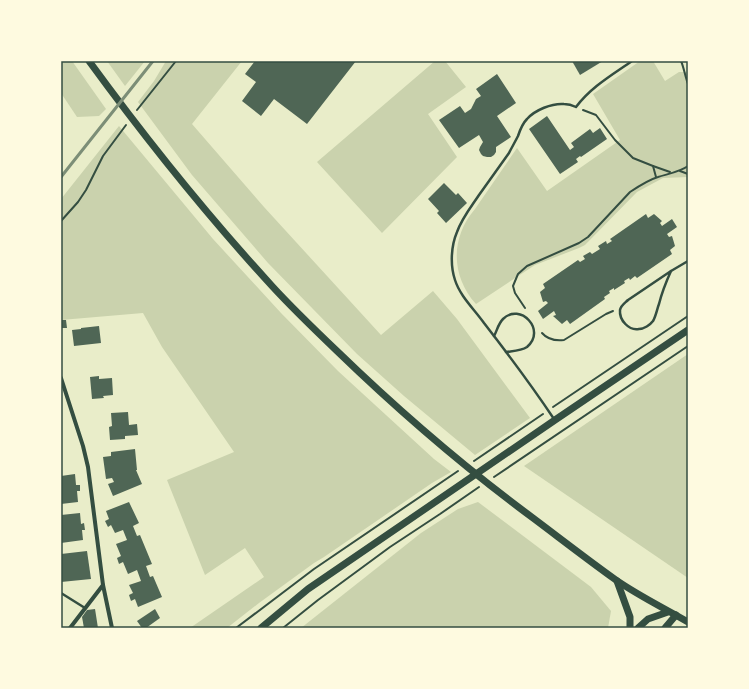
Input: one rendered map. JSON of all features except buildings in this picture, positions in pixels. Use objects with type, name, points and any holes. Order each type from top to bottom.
[{"type":"main road","points":[[89,61],[143,134],[218,225],[273,288],[366,380],[449,452],[509,500],[617,581],[668,612],[688,622]]},
{"type":"main road","points":[[261,628],[308,589],[688,330]]},
{"type":"main road","points":[[617,581],[630,617],[630,628]]},
{"type":"main road","points":[[638,628],[648,619],[668,612]]},
{"type":"main road","points":[[666,628],[676,615]]},
{"type":"street","points":[[61,378],[83,446],[88,467],[103,585],[112,628]]},
{"type":"street","points":[[70,628],[103,585]]},
{"type":"lane","points":[[555,420],[459,290],[452,269],[453,246],[456,233],[466,214],[509,153],[527,119],[532,114],[556,104],[576,107],[594,88],[632,61]]},
{"type":"lane","points":[[671,271],[652,322],[647,327],[641,329],[629,327],[621,317],[620,310],[623,304],[657,280],[671,271],[688,261]]},
{"type":"lane","points":[[494,336],[499,324],[507,316],[518,314],[529,319],[534,330],[534,336],[531,342],[523,349],[506,352]]},
{"type":"lane","points":[[61,593],[85,608]]},
{"type":"path","points":[[134,115],[176,61]]},
{"type":"path","points":[[681,61],[688,84]]},
{"type":"path","points":[[576,107],[596,115],[615,140],[633,158],[671,173]]},
{"type":"path","points":[[61,221],[78,202],[86,190],[103,156],[129,120]]},
{"type":"path","points":[[653,166],[656,177]]},
{"type":"path","points":[[526,310],[515,293],[514,286],[518,274],[527,266],[579,243],[588,237],[630,192],[647,181],[679,171],[688,166]]},
{"type":"path","points":[[679,171],[688,174]]},
{"type":"path","points":[[540,331],[549,339],[557,341],[564,340],[606,314],[614,310],[620,310]]},
{"type":"green space","points":[[61,61],[72,61],[106,109],[99,116],[77,117],[61,93]]},
{"type":"green space","points":[[107,61],[145,61],[125,86]]},
{"type":"green space","points":[[166,61],[242,61],[192,124],[264,207],[381,335],[433,291],[457,319],[530,418],[475,455],[404,396],[357,354],[268,263],[192,175],[138,102],[154,81]]},
{"type":"green space","points":[[435,61],[445,61],[466,87],[428,114],[457,157],[382,233],[317,162]]},
{"type":"green space","points":[[640,61],[653,61],[665,81],[679,72],[688,72],[688,177],[663,178],[637,192],[585,245],[535,265],[476,304],[468,293],[458,269],[458,244],[461,232],[467,220],[517,148],[547,191],[620,140],[593,94]]},
{"type":"green space","points":[[119,126],[213,239],[281,313],[338,371],[434,459],[451,472],[432,483],[314,563],[227,628],[190,628],[264,577],[245,548],[205,575],[167,480],[234,452],[162,347],[143,313],[61,320],[61,199]]},
{"type":"green space","points":[[688,354],[688,578],[524,466]]},
{"type":"green space","points":[[478,502],[591,587],[611,611],[608,628],[301,628],[421,533],[458,509]]},
{"type":"railway","points":[[61,177],[153,61]]}]
